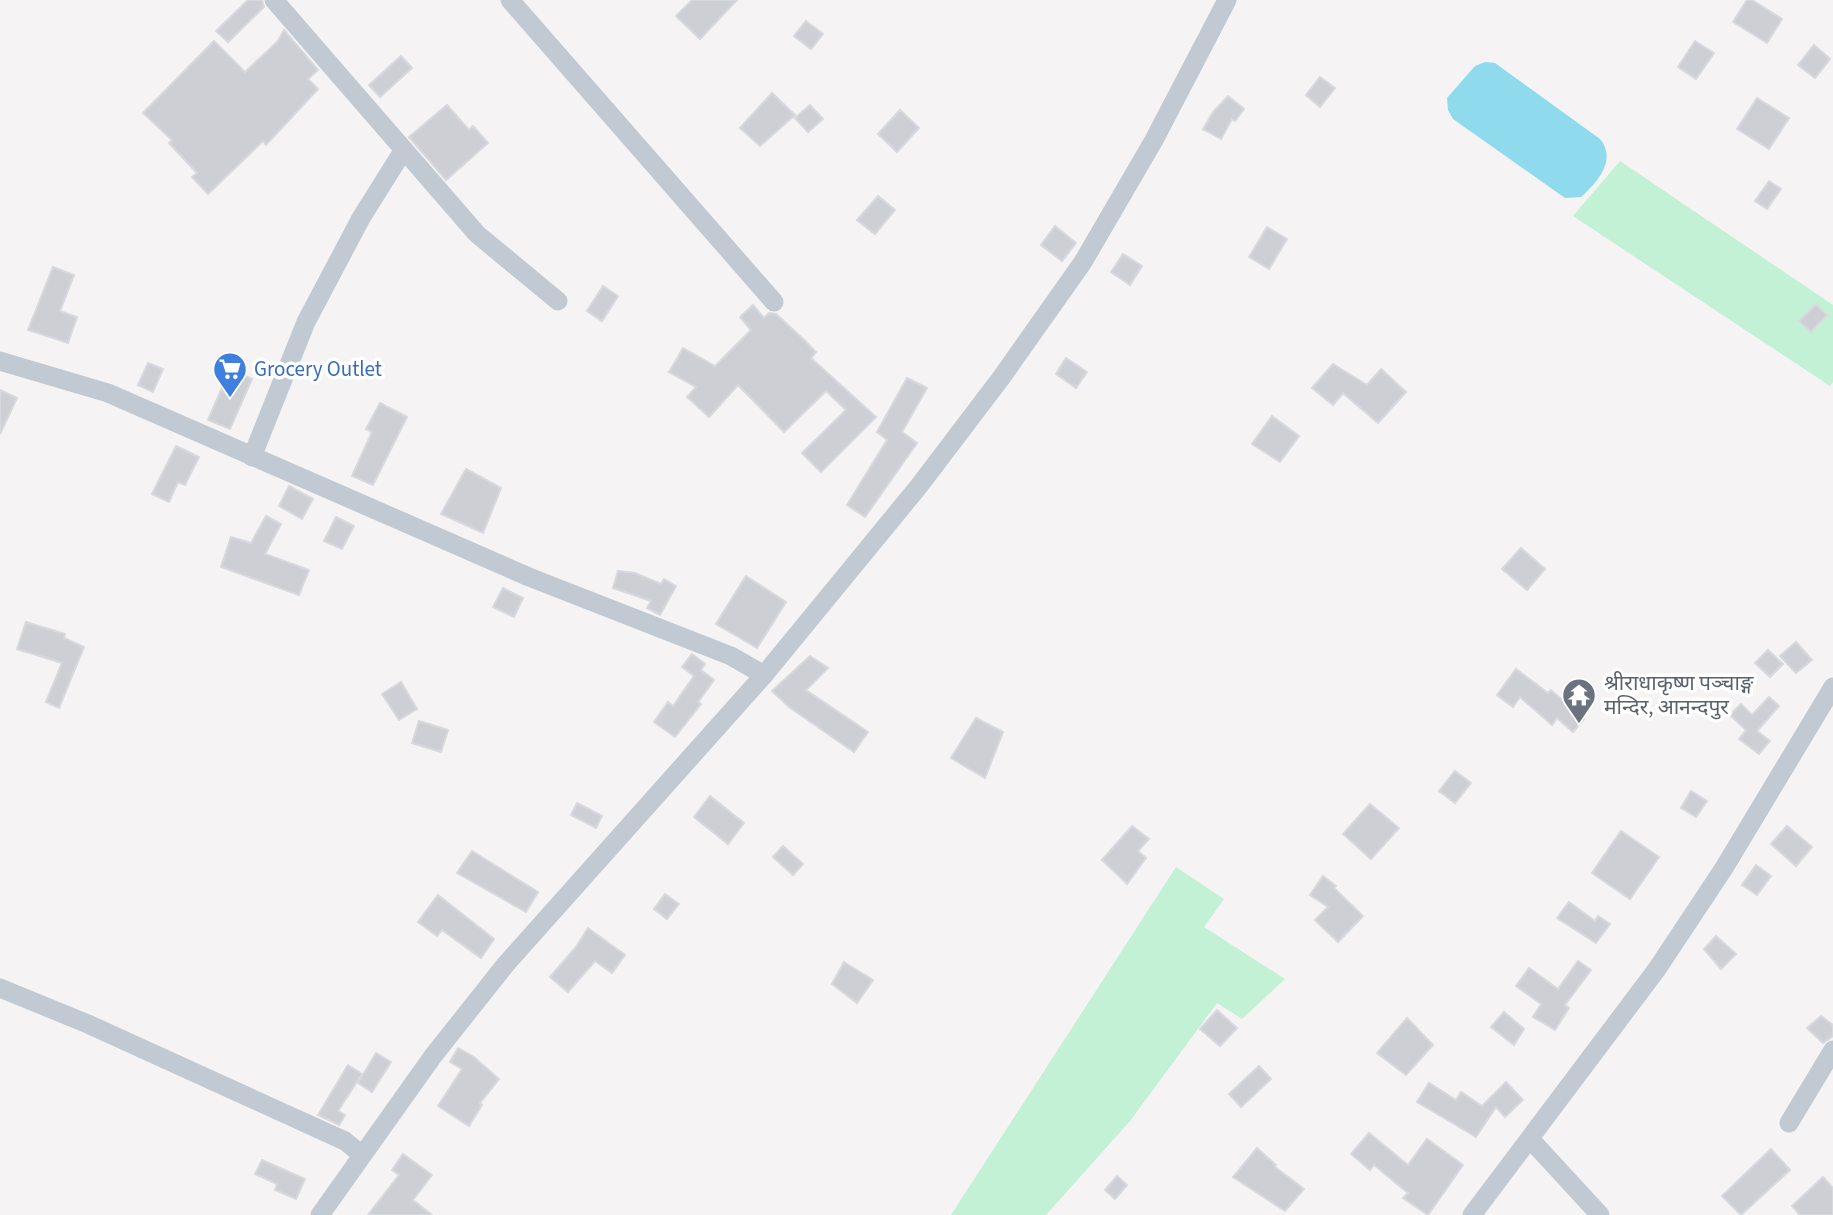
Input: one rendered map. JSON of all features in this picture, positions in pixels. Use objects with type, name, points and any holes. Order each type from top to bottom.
[{"type":"street","points":[[274,0],[477,233],[558,301]]},
{"type":"street","points":[[510,0],[774,302]]},
{"type":"street","points":[[320,1215],[433,1056],[506,964],[764,675],[919,485],[1083,262],[1154,140],[1227,0]]},
{"type":"street","points":[[252,457],[306,322],[361,218],[403,151]]},
{"type":"street","points":[[0,361],[108,393],[529,577],[732,656],[764,675]]},
{"type":"street","points":[[1472,1215],[1657,969],[1724,868],[1833,687]]},
{"type":"street","points":[[0,988],[88,1024],[332,1135],[362,1156]]},
{"type":"street","points":[[1789,1123],[1833,1051]]},
{"type":"street","points":[[1530,1139],[1600,1215]]},
{"type":"green space","points":[[1620,161],[1833,305],[1833,382],[1830,386],[1573,216]]},
{"type":"green space","points":[[1176,867],[1224,899],[1204,927],[1285,979],[1242,1019],[1217,1003],[1130,1121],[1046,1215],[951,1215]]},
{"type":"water","points":[[1485,62],[1495,63],[1600,139],[1607,154],[1606,162],[1594,184],[1581,197],[1565,198],[1453,119],[1448,110],[1447,98],[1475,66]]},
{"type":"building","points":[[248,0],[262,0],[264,7],[228,42],[216,31]]},
{"type":"building","points":[[692,0],[737,0],[700,39],[676,16]]},
{"type":"building","points":[[1747,0],[1752,0],[1782,19],[1767,43],[1733,22]]},
{"type":"building","points":[[806,21],[823,34],[811,49],[794,36]]},
{"type":"building","points":[[284,30],[318,70],[308,79],[318,89],[266,145],[263,141],[208,194],[192,177],[197,173],[169,143],[172,140],[143,113],[214,41],[245,72],[278,41]]},
{"type":"building","points":[[1695,41],[1714,53],[1696,79],[1678,67]]},
{"type":"building","points":[[1814,45],[1830,59],[1815,78],[1798,65]]},
{"type":"building","points":[[401,56],[412,68],[380,97],[369,85]]},
{"type":"building","points":[[1320,77],[1335,88],[1320,107],[1306,95]]},
{"type":"building","points":[[772,93],[795,115],[760,146],[740,128]]},
{"type":"building","points":[[1228,96],[1244,109],[1235,121],[1232,119],[1221,139],[1203,129],[1213,112]]},
{"type":"building","points":[[1757,98],[1789,118],[1769,149],[1737,129]]},
{"type":"building","points":[[447,105],[469,130],[473,126],[488,143],[446,180],[409,137]]},
{"type":"building","points":[[810,105],[823,119],[808,132],[795,118]]},
{"type":"building","points":[[900,110],[919,128],[897,152],[878,134]]},
{"type":"building","points":[[1769,181],[1781,189],[1767,209],[1755,201]]},
{"type":"building","points":[[878,196],[895,210],[875,234],[857,220]]},
{"type":"building","points":[[1055,226],[1076,243],[1062,261],[1041,245]]},
{"type":"building","points":[[1267,227],[1287,239],[1269,269],[1249,257]]},
{"type":"building","points":[[1123,254],[1142,266],[1130,285],[1111,272]]},
{"type":"building","points":[[53,267],[74,275],[60,311],[77,317],[68,343],[28,330]]},
{"type":"building","points":[[603,286],[618,296],[602,321],[587,311]]},
{"type":"building","points":[[1816,304],[1827,315],[1811,332],[1799,321]]},
{"type":"building","points":[[753,305],[764,318],[769,313],[776,314],[816,352],[811,358],[876,417],[821,472],[802,453],[846,410],[826,391],[784,432],[738,385],[709,417],[687,397],[696,387],[669,372],[683,348],[715,366],[751,330],[740,317]]},
{"type":"building","points":[[1066,358],[1087,372],[1076,388],[1056,374]]},
{"type":"building","points":[[148,363],[163,369],[153,392],[138,385]]},
{"type":"building","points":[[1333,364],[1367,385],[1381,369],[1406,392],[1378,423],[1343,393],[1333,405],[1312,388]]},
{"type":"building","name":"Grocery Outlet","points":[[230,369],[252,379],[230,429],[208,420]]},
{"type":"building","points":[[907,378],[927,388],[902,432],[917,443],[865,517],[847,505],[887,440],[877,432]]},
{"type":"building","points":[[0,390],[17,398],[0,434]]},
{"type":"building","points":[[380,403],[407,417],[373,485],[352,476],[372,432],[366,429]]},
{"type":"building","points":[[1272,416],[1299,436],[1280,462],[1252,444]]},
{"type":"building","points":[[176,446],[199,457],[185,485],[178,482],[169,502],[152,494]]},
{"type":"building","points":[[466,469],[501,488],[483,533],[441,514]]},
{"type":"building","points":[[289,486],[313,499],[302,519],[279,506]]},
{"type":"building","points":[[266,516],[281,524],[265,554],[309,570],[299,595],[221,567],[231,537],[251,543]]},
{"type":"building","points":[[336,517],[354,526],[342,549],[324,541]]},
{"type":"building","points":[[1521,548],[1545,569],[1527,590],[1502,569]]},
{"type":"building","points":[[618,571],[635,573],[661,584],[664,579],[676,586],[660,615],[647,608],[651,601],[613,588]]},
{"type":"building","points":[[746,576],[786,602],[757,648],[716,624]]},
{"type":"building","points":[[503,588],[523,598],[514,617],[493,607]]},
{"type":"building","points":[[26,622],[65,634],[64,638],[84,647],[59,708],[46,702],[62,663],[17,649]]},
{"type":"building","points":[[1796,642],[1812,660],[1796,673],[1780,656]]},
{"type":"building","points":[[1768,650],[1783,664],[1770,677],[1755,663]]},
{"type":"building","points":[[692,654],[705,664],[701,670],[714,680],[698,702],[701,704],[675,737],[654,722],[668,702],[673,706],[694,676],[682,667]]},
{"type":"building","points":[[810,656],[828,668],[806,690],[868,732],[854,752],[789,707],[772,691]]},
{"type":"building","points":[[1516,669],[1548,693],[1551,690],[1584,719],[1573,732],[1557,718],[1552,725],[1520,697],[1513,707],[1497,695]]},
{"type":"building","points":[[401,682],[417,709],[399,720],[382,694]]},
{"type":"building","points":[[1769,697],[1779,706],[1757,731],[1770,741],[1759,754],[1739,739],[1746,730],[1730,715],[1741,704],[1752,715]]},
{"type":"building","points":[[976,718],[1003,732],[985,778],[951,758]]},
{"type":"building","points":[[419,721],[448,730],[441,752],[412,743]]},
{"type":"building","points":[[1455,771],[1471,783],[1455,803],[1439,791]]},
{"type":"building","points":[[1691,791],[1707,801],[1696,817],[1681,808]]},
{"type":"building","points":[[710,796],[744,823],[728,844],[694,817]]},
{"type":"building","points":[[577,803],[602,816],[596,828],[571,815]]},
{"type":"building","points":[[1370,804],[1399,828],[1371,859],[1343,834]]},
{"type":"building","points":[[1132,826],[1149,839],[1138,851],[1146,858],[1127,884],[1102,860]]},
{"type":"building","points":[[1787,826],[1812,847],[1796,866],[1771,844]]},
{"type":"building","points":[[1621,831],[1659,857],[1630,899],[1592,873]]},
{"type":"building","points":[[783,846],[803,864],[793,875],[773,857]]},
{"type":"building","points":[[472,851],[538,892],[526,912],[457,873]]},
{"type":"building","points":[[1756,865],[1771,876],[1757,895],[1742,885]]},
{"type":"building","points":[[1323,876],[1336,886],[1334,888],[1363,916],[1338,942],[1315,920],[1328,907],[1310,895]]},
{"type":"building","points":[[665,894],[679,904],[667,919],[654,909]]},
{"type":"building","points":[[438,895],[494,939],[481,958],[442,930],[437,936],[418,922]]},
{"type":"building","points":[[1569,902],[1595,921],[1598,916],[1610,924],[1596,943],[1557,918]]},
{"type":"building","points":[[588,928],[625,955],[612,973],[595,961],[568,992],[550,977],[576,947]]},
{"type":"building","points":[[1716,936],[1736,954],[1721,969],[1704,949]]},
{"type":"building","points":[[1578,961],[1591,970],[1565,1005],[1569,1008],[1555,1030],[1533,1017],[1541,1004],[1516,986],[1529,968],[1558,989]]},
{"type":"building","points":[[844,962],[873,980],[857,1003],[832,984]]},
{"type":"building","points":[[1217,1010],[1237,1028],[1220,1046],[1200,1029]]},
{"type":"building","points":[[1504,1012],[1524,1029],[1514,1045],[1491,1027]]},
{"type":"building","points":[[1821,1016],[1833,1025],[1833,1036],[1823,1043],[1807,1028]]},
{"type":"building","points":[[1407,1018],[1433,1045],[1406,1075],[1377,1053]]},
{"type":"building","points":[[458,1048],[474,1057],[499,1079],[480,1103],[482,1105],[469,1126],[438,1106],[462,1069],[450,1062]]},
{"type":"building","points":[[376,1053],[391,1062],[372,1092],[358,1083]]},
{"type":"building","points":[[348,1065],[362,1074],[338,1111],[345,1115],[339,1125],[318,1115]]},
{"type":"building","points":[[1259,1066],[1271,1079],[1241,1107],[1229,1094]]},
{"type":"building","points":[[1506,1082],[1523,1100],[1505,1117],[1496,1107],[1476,1137],[1417,1102],[1429,1083],[1456,1100],[1461,1092],[1482,1106]]},
{"type":"building","points":[[1369,1133],[1408,1165],[1427,1139],[1463,1165],[1428,1215],[1403,1198],[1408,1193],[1374,1165],[1370,1170],[1351,1154]]},
{"type":"building","points":[[1257,1148],[1276,1165],[1275,1167],[1304,1189],[1285,1211],[1233,1177]]},
{"type":"building","points":[[1771,1149],[1790,1170],[1741,1215],[1722,1196]]},
{"type":"building","points":[[403,1154],[432,1175],[413,1200],[432,1215],[368,1215],[399,1175],[392,1170]]},
{"type":"building","points":[[262,1160],[305,1179],[296,1199],[275,1190],[277,1184],[255,1174]]},
{"type":"building","points":[[1117,1176],[1127,1185],[1115,1199],[1105,1190]]},
{"type":"building","points":[[1823,1177],[1833,1188],[1833,1215],[1800,1215],[1792,1206]]},
{"type":"place","name":"Grocery Outlet","points":[[230,399]]},
{"type":"place","name":"श्रीराधाकृष्ण पञ्चाङ्ग मन्दिर, आनन्दपुर","points":[[1579,725]]}]
